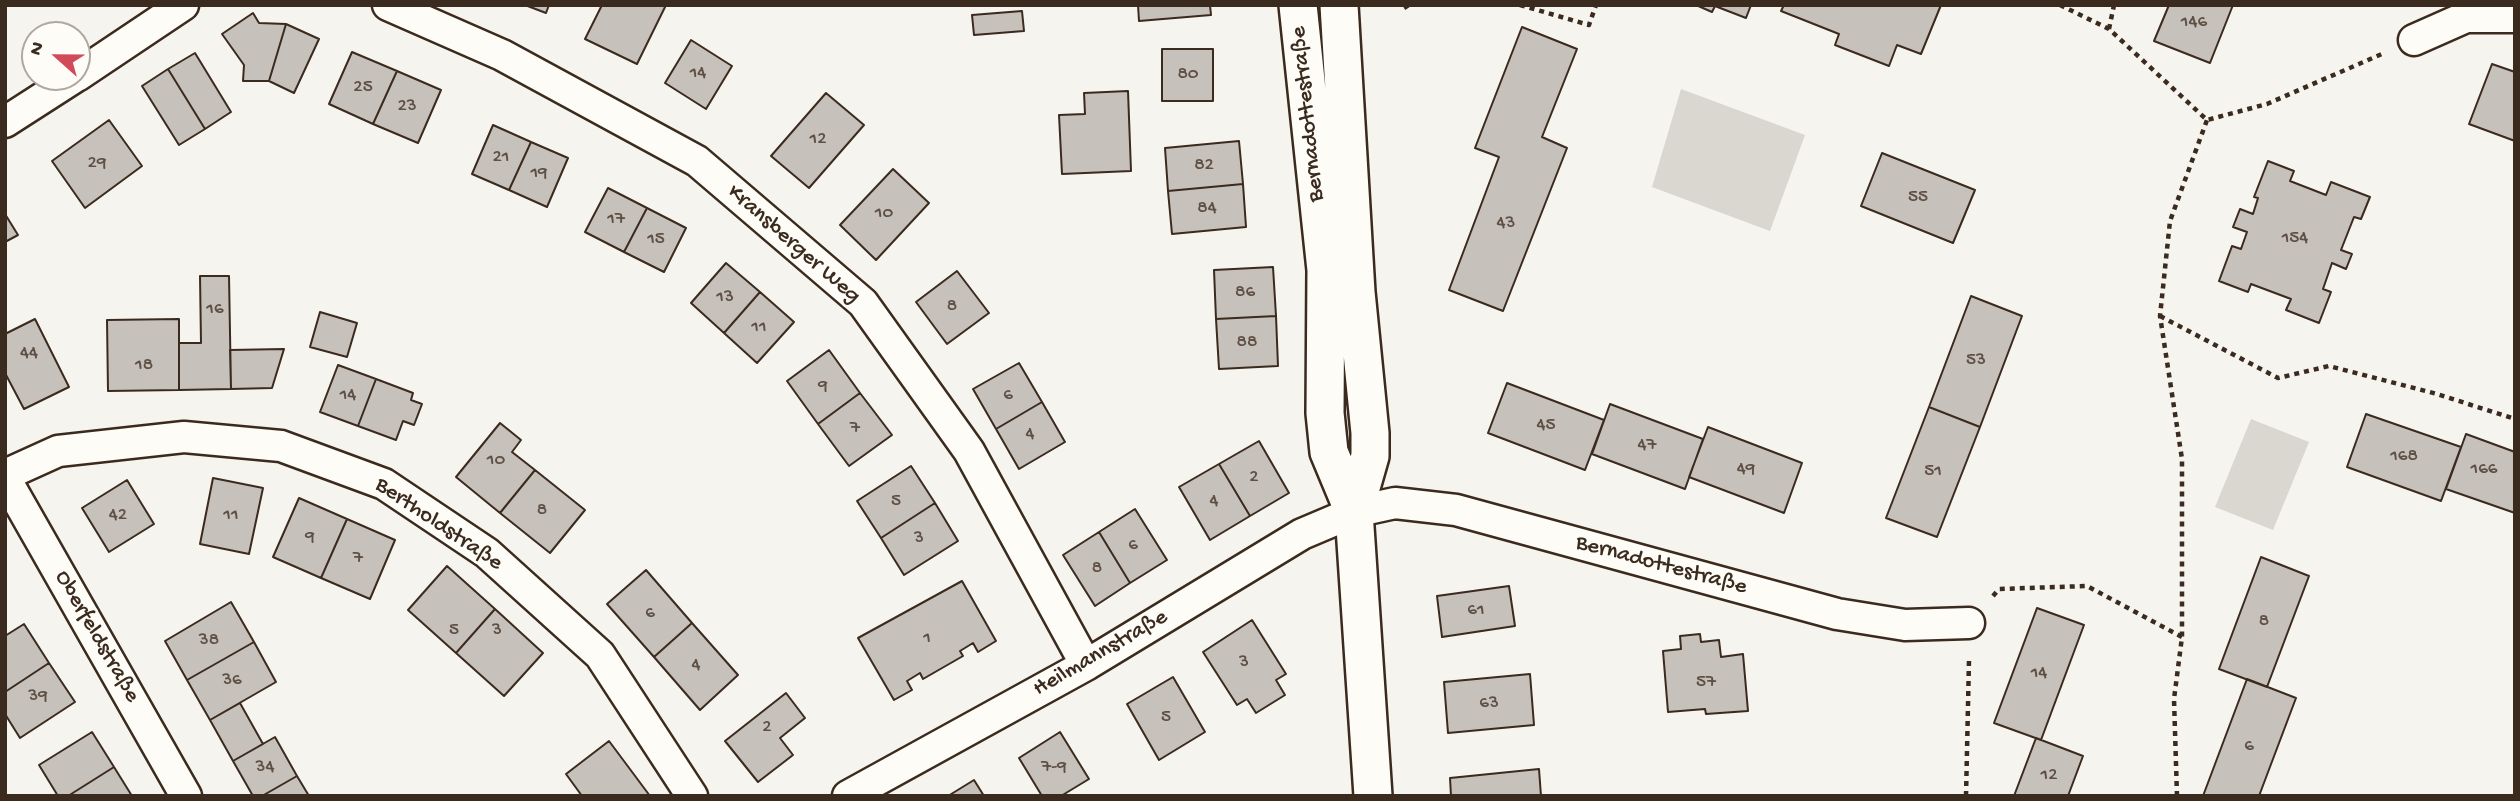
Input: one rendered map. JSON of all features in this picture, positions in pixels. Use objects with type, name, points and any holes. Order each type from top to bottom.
[{"type":"street","points":[[91,66],[183,5]]},
{"type":"street","name":"Kransberger Weg","points":[[388,5],[502,55],[696,162],[863,303],[969,451],[1086,665]]},
{"type":"street","name":"Bernadottestraße","points":[[1298,5],[1326,270],[1323,377],[1329,452],[1354,512],[1373,796]]},
{"type":"street","name":"Bernadottestraße","points":[[1339,5],[1356,292],[1370,433],[1370,456],[1354,512]]},
{"type":"street","points":[[2414,40],[2466,17],[2515,17]]},
{"type":"street","points":[[5,122],[53,91]]},
{"type":"street","name":"Bertholdstraße","points":[[5,477],[58,451],[184,437],[282,446],[384,484],[487,553],[600,655],[692,796]]},
{"type":"street","name":"Oberfeldstraße","points":[[5,477],[186,796]]},
{"type":"street","name":"Bernadottestraße","points":[[1354,512],[1395,503],[1455,510],[1837,614],[1905,625],[1969,623]]},
{"type":"street","name":"Heilmannstraße","points":[[848,796],[1086,665],[1302,534],[1354,512]]},
{"type":"path","points":[[1520,5],[1589,25],[1597,5]]},
{"type":"path","points":[[2060,5],[2109,29],[2207,120]]},
{"type":"path","points":[[2109,29],[2113,5]]},
{"type":"path","points":[[2207,120],[2267,104],[2414,40]]},
{"type":"path","points":[[2176,796],[2174,699],[2182,637],[2182,459],[2160,316],[2170,221],[2207,120]]},
{"type":"path","points":[[2160,316],[2278,378],[2329,366],[2437,394],[2515,419]]},
{"type":"path","points":[[1993,596],[1999,589],[2087,586],[2182,637]]},
{"type":"path","points":[[1966,796],[1969,660]]},
{"type":"shaded area","points":[[1681,89],[1805,135],[1770,231],[1652,187]]},
{"type":"shaded area","points":[[2251,419],[2309,442],[2273,530],[2215,507]]},
{"type":"building","points":[[525,5],[549,5],[546,13]]},
{"type":"building","points":[[602,5],[666,5],[637,64],[585,39]]},
{"type":"building","points":[[1138,5],[1210,5],[1211,15],[1139,21]]},
{"type":"building","points":[[1696,5],[1751,5],[1746,18],[1715,6],[1712,12]]},
{"type":"building","points":[[1784,5],[1941,5],[1921,54],[1897,45],[1889,66],[1835,45],[1839,34],[1781,11]]},
{"type":"building","points":[[2169,5],[2233,5],[2210,63],[2154,41]]},
{"type":"building","points":[[1022,11],[1024,31],[974,35],[972,15]]},
{"type":"building","points":[[253,13],[259,23],[286,24],[269,81],[243,81],[244,65],[222,34]]},
{"type":"building","points":[[286,24],[319,39],[294,93],[269,81]]},
{"type":"building","points":[[1522,27],[1577,49],[1542,137],[1567,148],[1503,311],[1449,290],[1499,157],[1475,148]]},
{"type":"building","points":[[691,40],[732,66],[706,109],[665,83]]},
{"type":"building","points":[[1162,49],[1213,49],[1213,101],[1162,101]]},
{"type":"building","points":[[352,52],[397,71],[373,124],[329,104]]},
{"type":"building","points":[[195,53],[231,112],[205,129],[168,69]]},
{"type":"building","points":[[2492,64],[2515,72],[2515,141],[2469,124]]},
{"type":"building","points":[[168,69],[205,129],[179,145],[142,86]]},
{"type":"building","points":[[397,71],[441,90],[418,143],[373,124]]},
{"type":"building","points":[[1128,91],[1131,171],[1062,174],[1059,115],[1085,114],[1084,93]]},
{"type":"building","points":[[826,93],[864,125],[809,188],[771,156]]},
{"type":"building","points":[[109,120],[142,166],[85,208],[52,161]]},
{"type":"building","points":[[493,125],[531,142],[509,190],[472,174]]},
{"type":"building","points":[[1239,141],[1243,184],[1168,191],[1165,148]]},
{"type":"building","points":[[531,142],[568,158],[547,207],[509,190]]},
{"type":"building","points":[[1882,153],[1975,190],[1953,243],[1861,206]]},
{"type":"building","points":[[2268,161],[2294,171],[2290,181],[2326,195],[2331,182],[2370,197],[2361,219],[2354,217],[2341,250],[2352,254],[2346,269],[2332,263],[2323,289],[2331,292],[2319,323],[2286,310],[2291,299],[2251,284],[2248,292],[2219,281],[2232,246],[2241,249],[2247,232],[2233,227],[2240,209],[2253,214],[2258,198],[2254,197]]},
{"type":"building","points":[[893,169],[929,203],[876,260],[840,225]]},
{"type":"building","points":[[1243,184],[1246,227],[1172,234],[1168,191]]},
{"type":"building","points":[[608,188],[647,208],[624,252],[585,232]]},
{"type":"building","points":[[647,208],[686,228],[664,272],[624,252]]},
{"type":"building","points":[[5,214],[18,235],[5,242]]},
{"type":"building","points":[[726,263],[760,292],[724,333],[691,303]]},
{"type":"building","points":[[1273,267],[1276,316],[1216,319],[1214,270]]},
{"type":"building","points":[[957,271],[989,313],[947,344],[916,302]]},
{"type":"building","points":[[200,276],[229,276],[231,389],[179,390],[179,343],[201,343]]},
{"type":"building","points":[[760,292],[794,322],[757,363],[724,333]]},
{"type":"building","points":[[1971,296],[2022,316],[1980,427],[1929,407]]},
{"type":"building","points":[[320,312],[357,323],[347,357],[310,347]]},
{"type":"building","points":[[1276,316],[1278,366],[1219,369],[1216,319]]},
{"type":"building","points":[[35,319],[69,387],[24,409],[5,373],[5,334]]},
{"type":"building","points":[[179,319],[179,390],[108,391],[107,320]]},
{"type":"building","points":[[284,349],[272,388],[231,389],[230,350]]},
{"type":"building","points":[[829,350],[860,393],[818,424],[787,381]]},
{"type":"building","points":[[1019,363],[1042,402],[996,429],[973,389]]},
{"type":"building","points":[[338,365],[376,379],[358,426],[320,412]]},
{"type":"building","points":[[376,379],[413,393],[411,400],[422,404],[414,425],[403,421],[396,440],[358,426]]},
{"type":"building","points":[[1507,383],[1604,420],[1585,470],[1488,433]]},
{"type":"building","points":[[860,393],[892,435],[849,466],[818,424]]},
{"type":"building","points":[[1042,402],[1065,442],[1019,469],[996,429]]},
{"type":"building","points":[[1610,404],[1703,439],[1685,489],[1592,454]]},
{"type":"building","points":[[1929,407],[1980,427],[1937,537],[1886,518]]},
{"type":"building","points":[[2366,414],[2461,447],[2441,501],[2347,467]]},
{"type":"building","points":[[500,423],[521,440],[512,452],[535,470],[500,513],[456,477]]},
{"type":"building","points":[[1708,427],[1802,463],[1784,513],[1689,477]]},
{"type":"building","points":[[2466,434],[2515,452],[2515,513],[2446,489]]},
{"type":"building","points":[[1259,441],[1289,493],[1250,516],[1219,464]]},
{"type":"building","points":[[1219,464],[1250,516],[1210,540],[1179,487]]},
{"type":"building","points":[[911,466],[935,503],[881,538],[857,501]]},
{"type":"building","points":[[535,470],[585,510],[550,553],[500,513]]},
{"type":"building","points":[[213,478],[263,488],[249,554],[200,544]]},
{"type":"building","points":[[127,480],[154,524],[109,552],[82,508]]},
{"type":"building","points":[[299,498],[347,519],[321,578],[273,557]]},
{"type":"building","points":[[935,503],[958,541],[904,575],[881,538]]},
{"type":"building","points":[[1135,509],[1167,560],[1130,583],[1099,532]]},
{"type":"building","points":[[347,519],[395,540],[370,599],[321,578]]},
{"type":"building","points":[[1099,532],[1130,583],[1095,606],[1063,555]]},
{"type":"building","points":[[2261,557],[2309,576],[2267,687],[2219,669]]},
{"type":"building","points":[[447,566],[495,609],[456,653],[408,610]]},
{"type":"building","points":[[646,570],[692,623],[654,657],[607,604]]},
{"type":"building","points":[[962,581],[996,641],[978,652],[973,643],[960,651],[963,656],[923,679],[920,673],[907,681],[912,690],[894,700],[858,638]]},
{"type":"building","points":[[1509,586],[1515,626],[1442,637],[1437,596]]},
{"type":"building","points":[[231,602],[254,642],[187,680],[165,641]]},
{"type":"building","points":[[2037,608],[2084,625],[2041,740],[1994,723]]},
{"type":"building","points":[[495,609],[543,653],[504,696],[456,653]]},
{"type":"building","points":[[1252,620],[1286,674],[1276,680],[1285,695],[1256,713],[1247,699],[1237,705],[1203,652]]},
{"type":"building","points":[[692,623],[738,675],[700,710],[654,657]]},
{"type":"building","points":[[24,624],[49,663],[5,692],[5,636]]},
{"type":"building","points":[[1700,634],[1701,642],[1719,640],[1721,657],[1743,654],[1748,711],[1706,714],[1705,709],[1668,712],[1663,651],[1681,649],[1680,636]]},
{"type":"building","points":[[254,642],[276,682],[210,720],[187,680]]},
{"type":"building","points":[[49,663],[75,702],[20,738],[5,714],[5,692]]},
{"type":"building","points":[[1530,674],[1534,725],[1448,733],[1444,682]]},
{"type":"building","points":[[1173,677],[1205,732],[1159,760],[1127,704]]},
{"type":"building","points":[[2247,679],[2296,698],[2259,796],[2203,796]]},
{"type":"building","points":[[786,693],[805,718],[780,738],[793,755],[758,782],[725,741]]},
{"type":"building","points":[[240,703],[263,744],[233,761],[210,720]]},
{"type":"building","points":[[92,732],[114,767],[68,796],[58,796],[39,765]]},
{"type":"building","points":[[1060,732],[1089,779],[1061,796],[1042,796],[1019,758]]},
{"type":"building","points":[[275,737],[297,776],[262,796],[253,796],[233,761]]},
{"type":"building","points":[[2036,738],[2083,756],[2068,796],[2014,796]]},
{"type":"building","points":[[609,741],[650,796],[582,796],[566,774]]},
{"type":"building","points":[[114,767],[132,796],[68,796]]},
{"type":"building","points":[[1539,769],[1541,796],[1451,796],[1450,778]]},
{"type":"building","points":[[297,776],[309,796],[262,796]]},
{"type":"building","points":[[974,780],[984,796],[948,796]]}]
